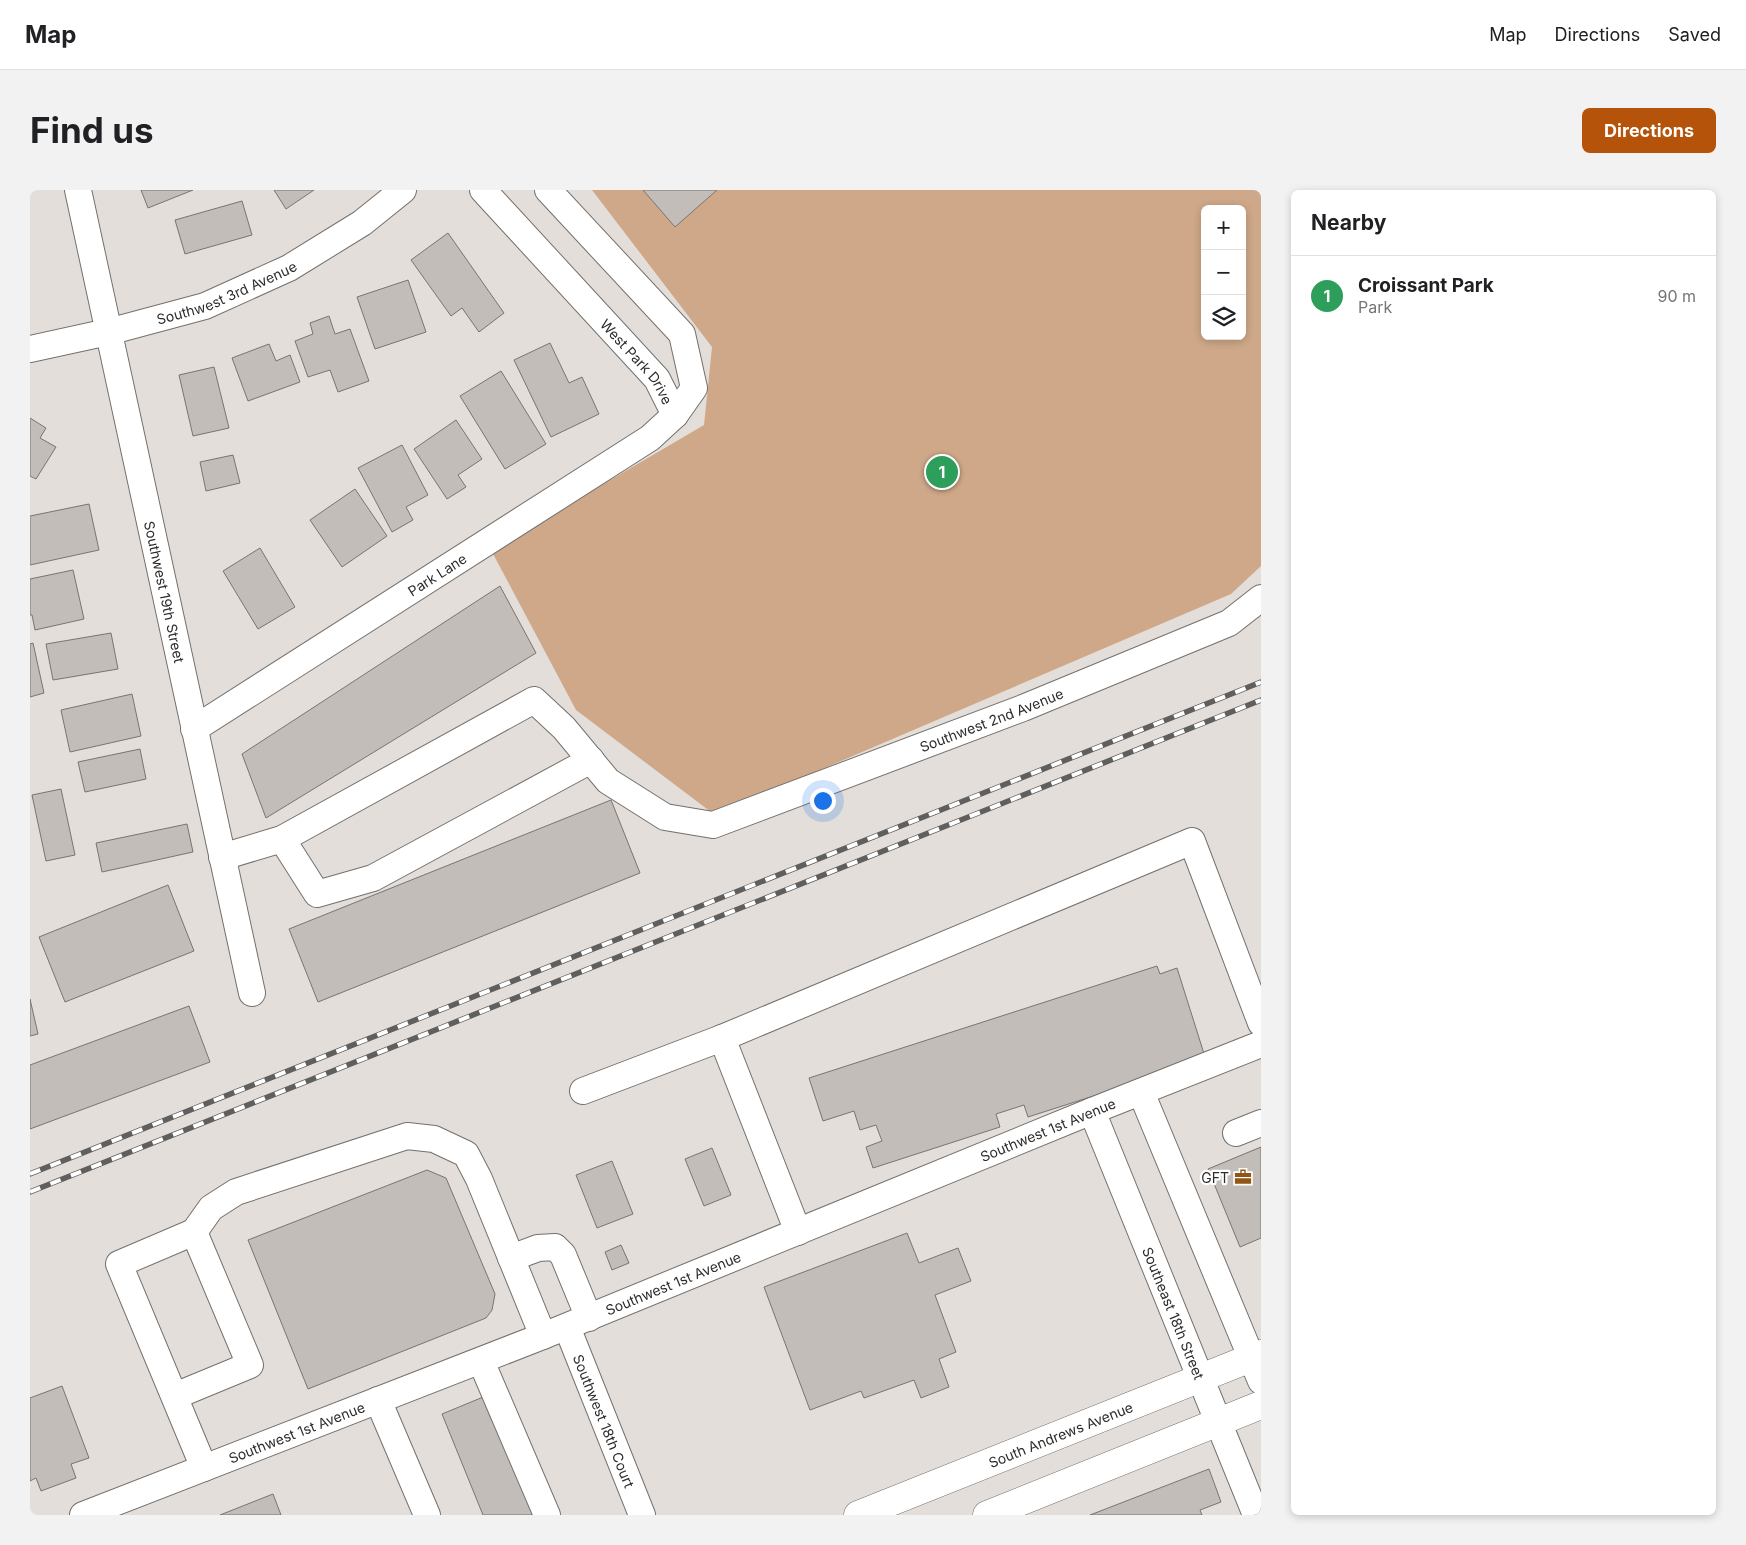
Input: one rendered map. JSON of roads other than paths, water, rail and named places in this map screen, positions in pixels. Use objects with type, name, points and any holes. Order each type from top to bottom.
[{"type":"main road","name":"South Andrews Avenue","points":[[858,1515],[1200,1378],[1258,1364]]},
{"type":"main road","points":[[987,1515],[1261,1405]]},
{"type":"street","name":"Southwest 19th Street","points":[[78,190],[252,993]]},
{"type":"street","name":"Southwest 3rd Avenue","points":[[30,349],[108,332],[204,306],[289,268],[362,223],[403,190]]},
{"type":"street","name":"West Park Drive","points":[[483,190],[657,378],[675,416]]},
{"type":"street","name":"West Park Drive","points":[[548,190],[682,334],[694,388],[675,416]]},
{"type":"street","name":"Park Lane","points":[[194,729],[650,438],[675,416]]},
{"type":"street","name":"Southwest 2nd Avenue","points":[[591,760],[608,781],[666,817],[713,825],[1023,708],[1229,623],[1261,598]]},
{"type":"street","points":[[222,857],[282,839],[534,700],[564,728],[591,760],[373,878],[317,894],[282,839]]},
{"type":"street","points":[[583,1091],[722,1038],[1192,841],[1261,1023]]},
{"type":"street","points":[[722,1038],[798,1232]]},
{"type":"street","name":"Southwest 1st Avenue","points":[[83,1515],[543,1336],[1092,1111],[1261,1044]]},
{"type":"street","points":[[1141,1092],[1258,1364]]},
{"type":"street","name":"Southeast 18th Street","points":[[1092,1111],[1256,1515]]},
{"type":"street","points":[[1236,1134],[1261,1123]]},
{"type":"street","points":[[204,1468],[119,1264],[194,1232],[211,1208],[236,1192],[407,1136],[434,1139],[466,1154],[479,1179],[543,1336]]},
{"type":"street","points":[[175,1396],[250,1365],[194,1232]]},
{"type":"street","name":"Southwest 18th Court","points":[[511,1258],[538,1248],[555,1247],[563,1255],[578,1322],[642,1515]]},
{"type":"street","points":[[481,1360],[547,1515]]},
{"type":"street","points":[[378,1400],[427,1515]]},
{"type":"railway","points":[[30,1174],[1261,682]]},
{"type":"railway","points":[[30,1192],[1261,700]]},
{"type":"place","name":"Croissant Park","points":[[942,472]]},
{"type":"place","name":"GFT","points":[[1243,1177]]}]
